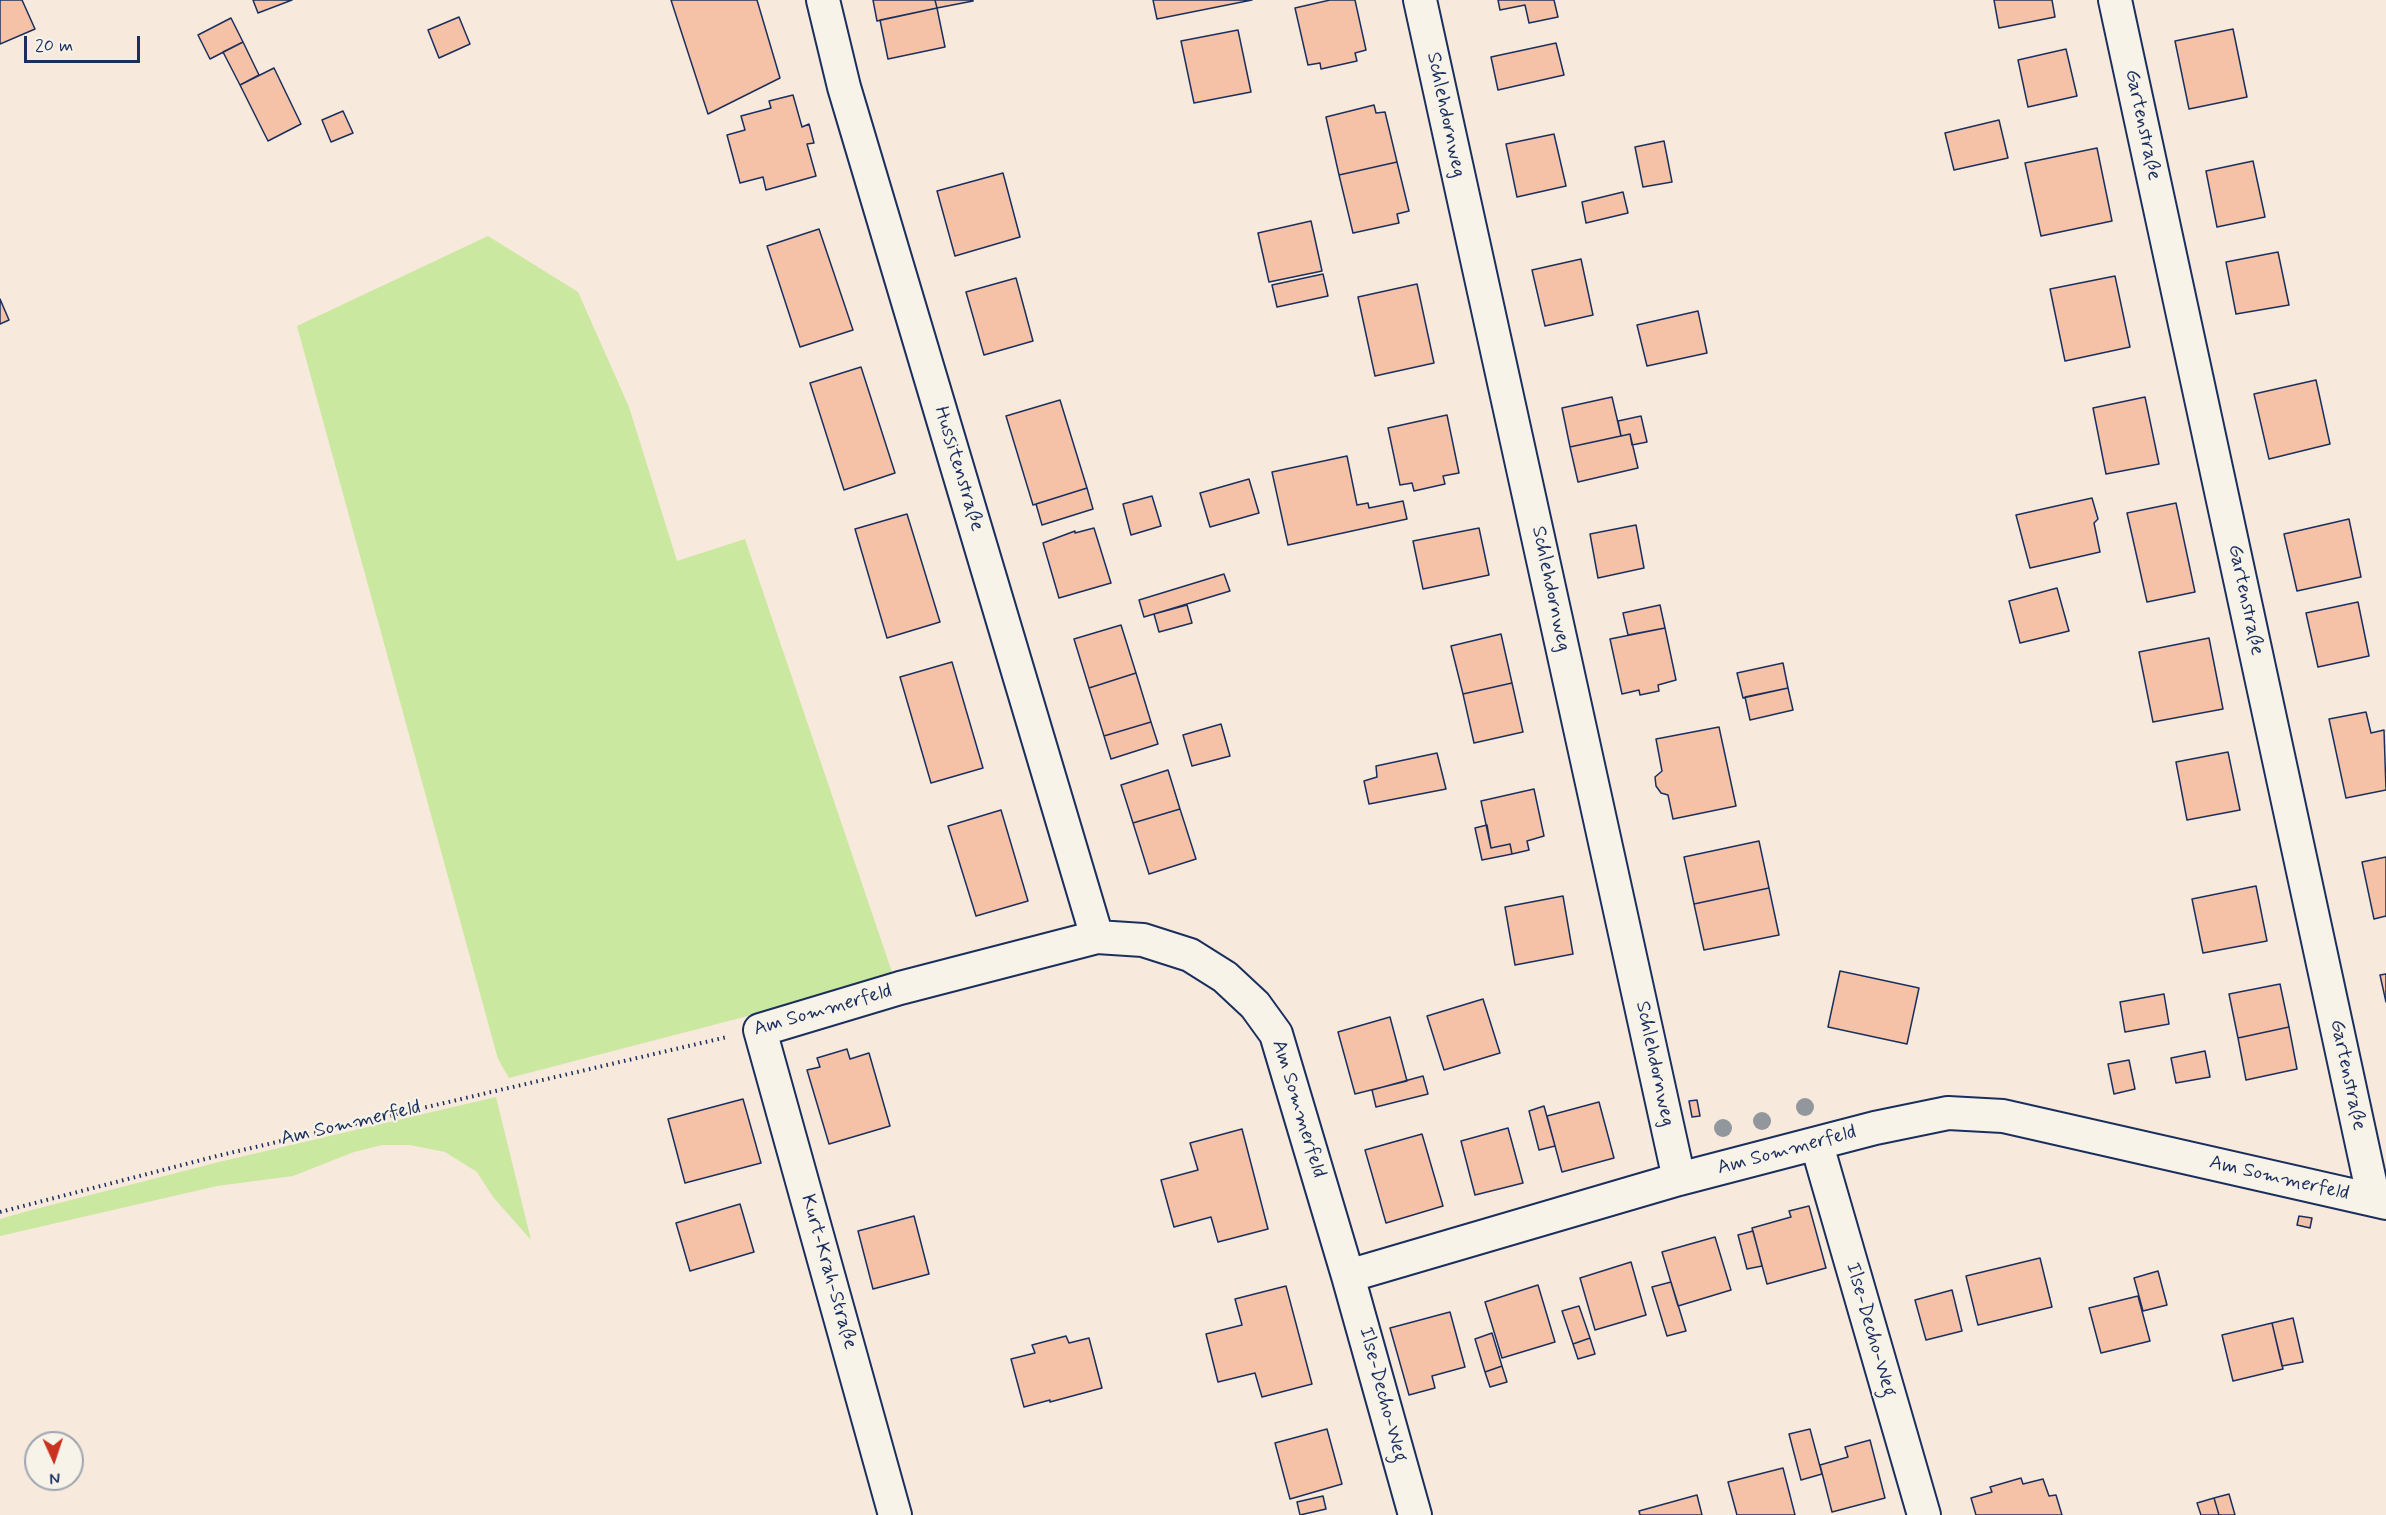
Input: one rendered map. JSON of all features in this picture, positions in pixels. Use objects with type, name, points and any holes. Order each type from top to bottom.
[{"type":"street","name":"Hussitenstraße","points":[[823,0],[844,87],[1097,937]]},
{"type":"street","name":"Schlehdornweg","points":[[1420,0],[1679,1179]]},
{"type":"street","name":"Gartenstraße","points":[[2115,0],[2380,1202]]},
{"type":"street","name":"Am Sommerfeld","points":[[760,1030],[900,988],[1097,937],[1143,940],[1190,955],[1225,976],[1255,1005],[1276,1034],[1348,1276],[1679,1179],[1817,1145],[1875,1128],[1948,1113],[2003,1116],[2380,1202]]},
{"type":"street","name":"Kurt-Krah-Straße","points":[[760,1030],[896,1515]]},
{"type":"street","name":"Ilse-Decho-Weg","points":[[1817,1145],[1924,1515]]},
{"type":"street","name":"Ilse-Decho-Weg","points":[[1348,1276],[1415,1515]]},
{"type":"path","name":"Am Sommerfeld","points":[[0,1212],[217,1156],[760,1030]]},
{"type":"green space","points":[[488,236],[578,292],[629,407],[677,561],[745,539],[894,978],[509,1078],[498,1059],[297,326]]},
{"type":"green space","points":[[496,1097],[531,1240],[493,1197],[477,1172],[445,1152],[410,1145],[382,1145],[354,1152],[293,1176],[217,1186],[0,1236],[0,1219],[28,1211],[219,1162]]},
{"type":"building","points":[[0,0],[22,0],[35,29],[0,44]]},
{"type":"building","points":[[253,0],[292,0],[258,13]]},
{"type":"building","points":[[671,0],[757,0],[780,78],[708,114]]},
{"type":"building","points":[[873,0],[935,0],[937,8],[877,21]]},
{"type":"building","points":[[935,0],[973,0],[973,1],[937,8]]},
{"type":"building","points":[[1153,0],[1252,0],[1157,19]]},
{"type":"building","points":[[1330,0],[1355,0],[1366,50],[1355,53],[1357,61],[1321,69],[1320,63],[1308,65],[1295,8]]},
{"type":"building","points":[[1498,0],[1554,0],[1558,17],[1529,23],[1525,5],[1500,10]]},
{"type":"building","points":[[1994,0],[2052,0],[2055,17],[1999,28]]},
{"type":"building","points":[[937,8],[945,47],[888,59],[880,20]]},
{"type":"building","points":[[459,17],[470,44],[439,58],[428,30]]},
{"type":"building","points":[[231,18],[243,42],[210,59],[198,35]]},
{"type":"building","points":[[2233,29],[2247,97],[2189,109],[2175,41]]},
{"type":"building","points":[[1238,30],[1251,92],[1194,103],[1181,41]]},
{"type":"building","points":[[243,42],[259,75],[240,85],[223,52]]},
{"type":"building","points":[[1556,43],[1564,75],[1498,90],[1491,57]]},
{"type":"building","points":[[2066,49],[2077,96],[2028,107],[2018,60]]},
{"type":"building","points":[[274,68],[301,124],[268,141],[240,85]]},
{"type":"building","points":[[793,95],[802,127],[809,124],[814,143],[807,144],[816,176],[766,190],[763,177],[740,183],[727,135],[745,130],[741,116],[771,108],[769,101]]},
{"type":"building","points":[[1374,105],[1376,113],[1385,112],[1397,162],[1339,175],[1326,117]]},
{"type":"building","points":[[343,111],[353,133],[331,142],[322,120]]},
{"type":"building","points":[[1999,120],[2008,158],[1954,170],[1945,133]]},
{"type":"building","points":[[1554,134],[1566,186],[1517,197],[1506,144]]},
{"type":"building","points":[[1664,141],[1672,182],[1643,187],[1635,147]]},
{"type":"building","points":[[2097,148],[2112,221],[2041,236],[2025,163]]},
{"type":"building","points":[[2253,161],[2265,217],[2217,227],[2206,171]]},
{"type":"building","points":[[1397,162],[1409,211],[1397,214],[1399,223],[1353,233],[1339,175]]},
{"type":"building","points":[[1003,173],[1020,237],[955,256],[937,191]]},
{"type":"building","points":[[1623,192],[1628,213],[1586,223],[1582,202]]},
{"type":"building","points":[[1311,221],[1322,271],[1269,282],[1258,233]]},
{"type":"building","points":[[819,229],[853,330],[800,347],[767,246]]},
{"type":"building","points":[[2278,252],[2289,305],[2236,314],[2226,262]]},
{"type":"building","points":[[1581,259],[1593,315],[1545,326],[1532,270]]},
{"type":"building","points":[[1323,274],[1328,296],[1277,307],[1272,285]]},
{"type":"building","points":[[2115,276],[2130,347],[2065,361],[2050,289]]},
{"type":"building","points":[[1016,278],[1033,341],[984,355],[966,292]]},
{"type":"building","points":[[1417,284],[1434,363],[1375,376],[1358,297]]},
{"type":"building","points":[[0,299],[9,320],[0,324]]},
{"type":"building","points":[[1698,311],[1707,353],[1647,366],[1637,325]]},
{"type":"building","points":[[861,367],[895,473],[844,490],[810,383]]},
{"type":"building","points":[[2316,380],[2330,444],[2269,459],[2254,394]]},
{"type":"building","points":[[1612,397],[1621,436],[1570,447],[1562,408]]},
{"type":"building","points":[[2145,397],[2159,464],[2106,474],[2093,408]]},
{"type":"building","points":[[1060,400],[1087,488],[1033,505],[1006,416]]},
{"type":"building","points":[[1447,415],[1459,473],[1443,476],[1445,484],[1414,491],[1412,483],[1400,485],[1388,428]]},
{"type":"building","points":[[1641,416],[1647,442],[1632,445],[1630,434],[1621,436],[1618,421]]},
{"type":"building","points":[[1630,434],[1638,468],[1578,482],[1570,447]]},
{"type":"building","points":[[1347,456],[1357,505],[1368,503],[1369,508],[1403,501],[1407,519],[1288,545],[1272,472]]},
{"type":"building","points":[[1249,479],[1259,513],[1210,527],[1200,493]]},
{"type":"building","points":[[1087,488],[1093,509],[1042,525],[1036,504]]},
{"type":"building","points":[[1152,496],[1161,526],[1131,535],[1123,504]]},
{"type":"building","points":[[2092,498],[2098,519],[2094,523],[2100,552],[2030,568],[2016,515]]},
{"type":"building","points":[[2176,503],[2195,592],[2147,602],[2127,513]]},
{"type":"building","points":[[907,514],[940,622],[887,638],[855,529]]},
{"type":"building","points":[[2349,519],[2361,577],[2297,591],[2284,534]]},
{"type":"building","points":[[1636,525],[1644,568],[1598,578],[1590,534]]},
{"type":"building","points":[[1094,528],[1111,583],[1059,598],[1043,543],[1075,531],[1075,533]]},
{"type":"building","points":[[1479,528],[1489,575],[1423,589],[1413,541]]},
{"type":"building","points":[[1224,574],[1230,591],[1144,617],[1139,600]]},
{"type":"building","points":[[2057,588],[2069,631],[2020,643],[2009,601]]},
{"type":"building","points":[[2358,602],[2369,656],[2318,667],[2306,613]]},
{"type":"building","points":[[1187,605],[1192,623],[1159,632],[1154,614]]},
{"type":"building","points":[[1660,605],[1665,628],[1628,635],[1623,613]]},
{"type":"building","points":[[1121,625],[1136,673],[1089,688],[1074,639]]},
{"type":"building","points":[[1665,628],[1676,680],[1658,685],[1659,691],[1640,695],[1639,690],[1622,694],[1610,639]]},
{"type":"building","points":[[1501,634],[1512,683],[1463,694],[1451,646]]},
{"type":"building","points":[[2209,638],[2223,709],[2153,722],[2139,652]]},
{"type":"building","points":[[952,662],[983,768],[931,783],[900,677]]},
{"type":"building","points":[[1783,663],[1788,688],[1743,698],[1737,673]]},
{"type":"building","points":[[1136,673],[1151,722],[1104,736],[1089,688]]},
{"type":"building","points":[[1512,683],[1523,732],[1474,743],[1463,694]]},
{"type":"building","points":[[1788,688],[1793,710],[1750,720],[1745,697]]},
{"type":"building","points":[[2366,712],[2371,733],[2384,730],[2386,790],[2346,798],[2329,719]]},
{"type":"building","points":[[1151,722],[1158,744],[1111,759],[1104,736]]},
{"type":"building","points":[[1221,724],[1230,756],[1192,766],[1183,735]]},
{"type":"building","points":[[1719,727],[1736,806],[1673,819],[1668,795],[1661,793],[1656,786],[1655,777],[1662,771],[1656,739]]},
{"type":"building","points":[[2228,752],[2240,810],[2187,820],[2176,762]]},
{"type":"building","points":[[1437,753],[1446,789],[1369,804],[1364,781],[1377,777],[1376,766]]},
{"type":"building","points":[[1168,770],[1180,809],[1133,823],[1121,785]]},
{"type":"building","points":[[1534,789],[1544,836],[1527,841],[1529,850],[1512,854],[1510,844],[1491,848],[1481,801]]},
{"type":"building","points":[[1180,809],[1196,859],[1149,874],[1133,823]]},
{"type":"building","points":[[1001,810],[1028,901],[976,916],[948,826]]},
{"type":"building","points":[[1487,825],[1491,848],[1510,844],[1512,854],[1482,860],[1475,828]]},
{"type":"building","points":[[1759,841],[1769,888],[1694,904],[1684,857]]},
{"type":"building","points":[[2386,857],[2386,916],[2374,919],[2362,862]]},
{"type":"building","points":[[2256,886],[2267,941],[2203,953],[2192,899]]},
{"type":"building","points":[[1769,888],[1779,935],[1704,950],[1694,904]]},
{"type":"building","points":[[1563,896],[1573,954],[1515,965],[1505,907]]},
{"type":"building","points":[[1840,971],[1919,988],[1907,1044],[1828,1027]]},
{"type":"building","points":[[2386,974],[2386,1002],[2380,975]]},
{"type":"building","points":[[2280,984],[2289,1027],[2238,1038],[2229,994]]},
{"type":"building","points":[[2164,994],[2169,1024],[2125,1032],[2120,1002]]},
{"type":"building","points":[[1483,999],[1500,1053],[1444,1070],[1427,1016]]},
{"type":"building","points":[[1390,1017],[1407,1081],[1355,1094],[1338,1032]]},
{"type":"building","points":[[2289,1027],[2297,1069],[2246,1080],[2238,1038]]},
{"type":"building","points":[[847,1049],[850,1059],[869,1053],[890,1126],[829,1144],[807,1070],[820,1067],[817,1058]]},
{"type":"building","points":[[2205,1051],[2210,1077],[2176,1083],[2171,1058]]},
{"type":"building","points":[[2129,1060],[2135,1089],[2114,1094],[2108,1064]]},
{"type":"building","points":[[1423,1076],[1428,1094],[1376,1107],[1372,1090]]},
{"type":"building","points":[[743,1099],[761,1163],[685,1183],[668,1119]]},
{"type":"building","points":[[1697,1100],[1700,1116],[1692,1117],[1689,1101]]},
{"type":"building","points":[[1599,1102],[1614,1158],[1562,1172],[1547,1116]]},
{"type":"building","points":[[1544,1106],[1555,1146],[1539,1150],[1529,1111]]},
{"type":"building","points":[[1508,1128],[1523,1183],[1475,1195],[1461,1141]]},
{"type":"building","points":[[1242,1129],[1268,1229],[1218,1242],[1211,1217],[1174,1227],[1161,1180],[1198,1170],[1190,1143]]},
{"type":"building","points":[[1422,1134],[1443,1206],[1386,1223],[1365,1150]]},
{"type":"building","points":[[740,1204],[754,1252],[690,1271],[676,1223]]},
{"type":"building","points":[[1809,1206],[1826,1268],[1767,1284],[1752,1228],[1791,1217],[1789,1211]]},
{"type":"building","points":[[914,1216],[929,1274],[873,1289],[858,1231]]},
{"type":"building","points":[[2299,1216],[2312,1218],[2310,1228],[2297,1225]]},
{"type":"building","points":[[1753,1231],[1762,1266],[1747,1269],[1738,1235]]},
{"type":"building","points":[[1715,1237],[1731,1290],[1678,1306],[1662,1252]]},
{"type":"building","points":[[2040,1258],[2052,1307],[1978,1325],[1966,1276]]},
{"type":"building","points":[[1631,1262],[1646,1315],[1595,1330],[1580,1278]]},
{"type":"building","points":[[2158,1271],[2167,1305],[2143,1311],[2134,1278]]},
{"type":"building","points":[[1671,1282],[1686,1331],[1667,1336],[1652,1287]]},
{"type":"building","points":[[1538,1285],[1555,1342],[1502,1358],[1485,1302]]},
{"type":"building","points":[[1286,1286],[1312,1384],[1262,1397],[1255,1373],[1218,1382],[1206,1334],[1242,1325],[1235,1299]]},
{"type":"building","points":[[1952,1290],[1962,1331],[1926,1340],[1915,1300]]},
{"type":"building","points":[[2138,1296],[2150,1341],[2101,1353],[2089,1308]]},
{"type":"building","points":[[1579,1306],[1590,1338],[1573,1344],[1562,1311]]},
{"type":"building","points":[[1450,1312],[1465,1367],[1432,1376],[1435,1388],[1409,1395],[1390,1328]]},
{"type":"building","points":[[2293,1318],[2303,1362],[2282,1366],[2272,1323]]},
{"type":"building","points":[[2272,1323],[2283,1369],[2233,1381],[2222,1335]]},
{"type":"building","points":[[1492,1333],[1502,1366],[1485,1372],[1475,1339]]},
{"type":"building","points":[[1066,1336],[1069,1343],[1089,1338],[1102,1388],[1024,1407],[1011,1359],[1035,1353],[1032,1345]]},
{"type":"building","points":[[1590,1338],[1595,1354],[1578,1359],[1573,1344]]},
{"type":"building","points":[[1502,1366],[1507,1382],[1490,1387],[1485,1372]]},
{"type":"building","points":[[1327,1429],[1342,1484],[1290,1499],[1275,1443]]},
{"type":"building","points":[[1810,1429],[1822,1474],[1801,1480],[1789,1434]]},
{"type":"building","points":[[1870,1440],[1885,1498],[1832,1512],[1820,1465],[1848,1457],[1845,1447]]},
{"type":"building","points":[[1783,1468],[1795,1515],[1737,1515],[1728,1482]]},
{"type":"building","points":[[2021,1478],[2023,1484],[2043,1479],[2049,1496],[2056,1495],[2062,1515],[1976,1515],[1971,1498],[1992,1492],[1990,1487]]},
{"type":"building","points":[[2229,1494],[2235,1515],[2219,1515],[2214,1498]]},
{"type":"building","points":[[1697,1495],[1702,1515],[1640,1515],[1639,1511]]},
{"type":"building","points":[[1323,1496],[1326,1509],[1300,1515],[1297,1502]]},
{"type":"building","points":[[2214,1498],[2219,1515],[2201,1515],[2197,1503]]}]
